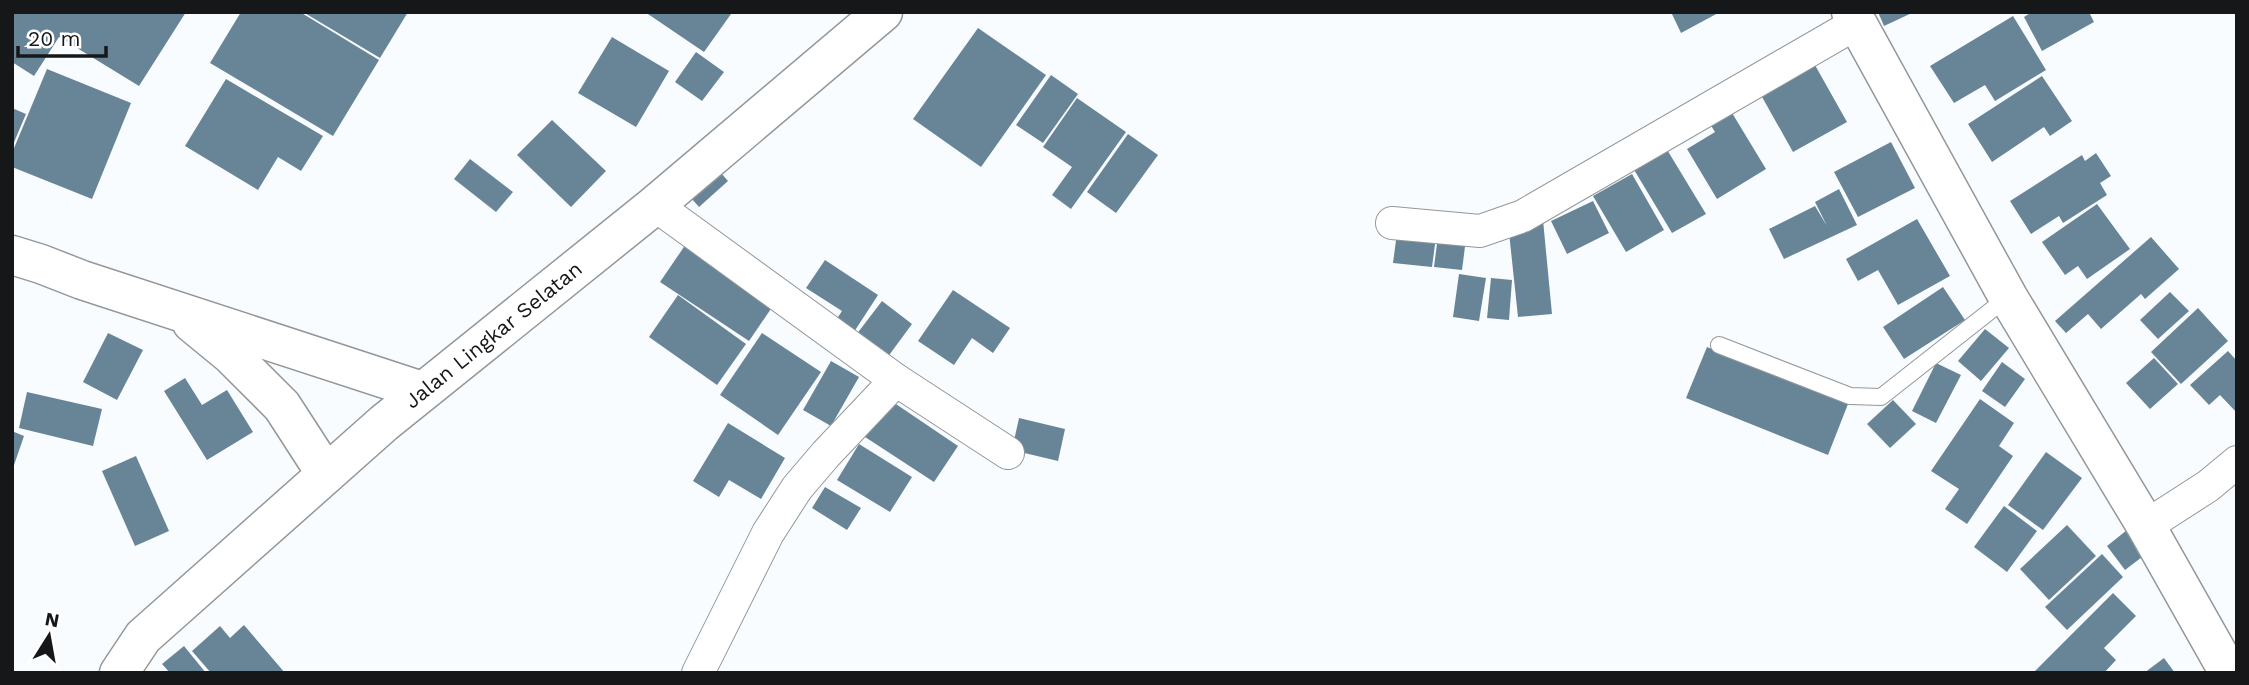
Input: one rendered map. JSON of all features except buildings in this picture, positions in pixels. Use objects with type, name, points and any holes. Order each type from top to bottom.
[{"type":"main road","name":"Jalan Lingkar Selatan","points":[[119,673],[143,637],[326,474],[422,391],[655,205],[883,12]]},
{"type":"main road","points":[[1854,18],[2008,297],[2146,526],[2229,673]]},
{"type":"main road","points":[[12,255],[82,281],[422,391]]},
{"type":"main road","points":[[174,309],[231,355],[282,406],[326,474]]},
{"type":"street","points":[[1392,223],[1480,231],[1523,216],[1854,18]]},
{"type":"street","points":[[655,205],[896,380],[1009,453]]},
{"type":"street","points":[[698,673],[768,533],[797,488],[896,380]]},
{"type":"street","points":[[2146,526],[2208,486],[2237,463]]},
{"type":"lane","points":[[1719,345],[1850,396],[1881,397],[2008,297]]}]
